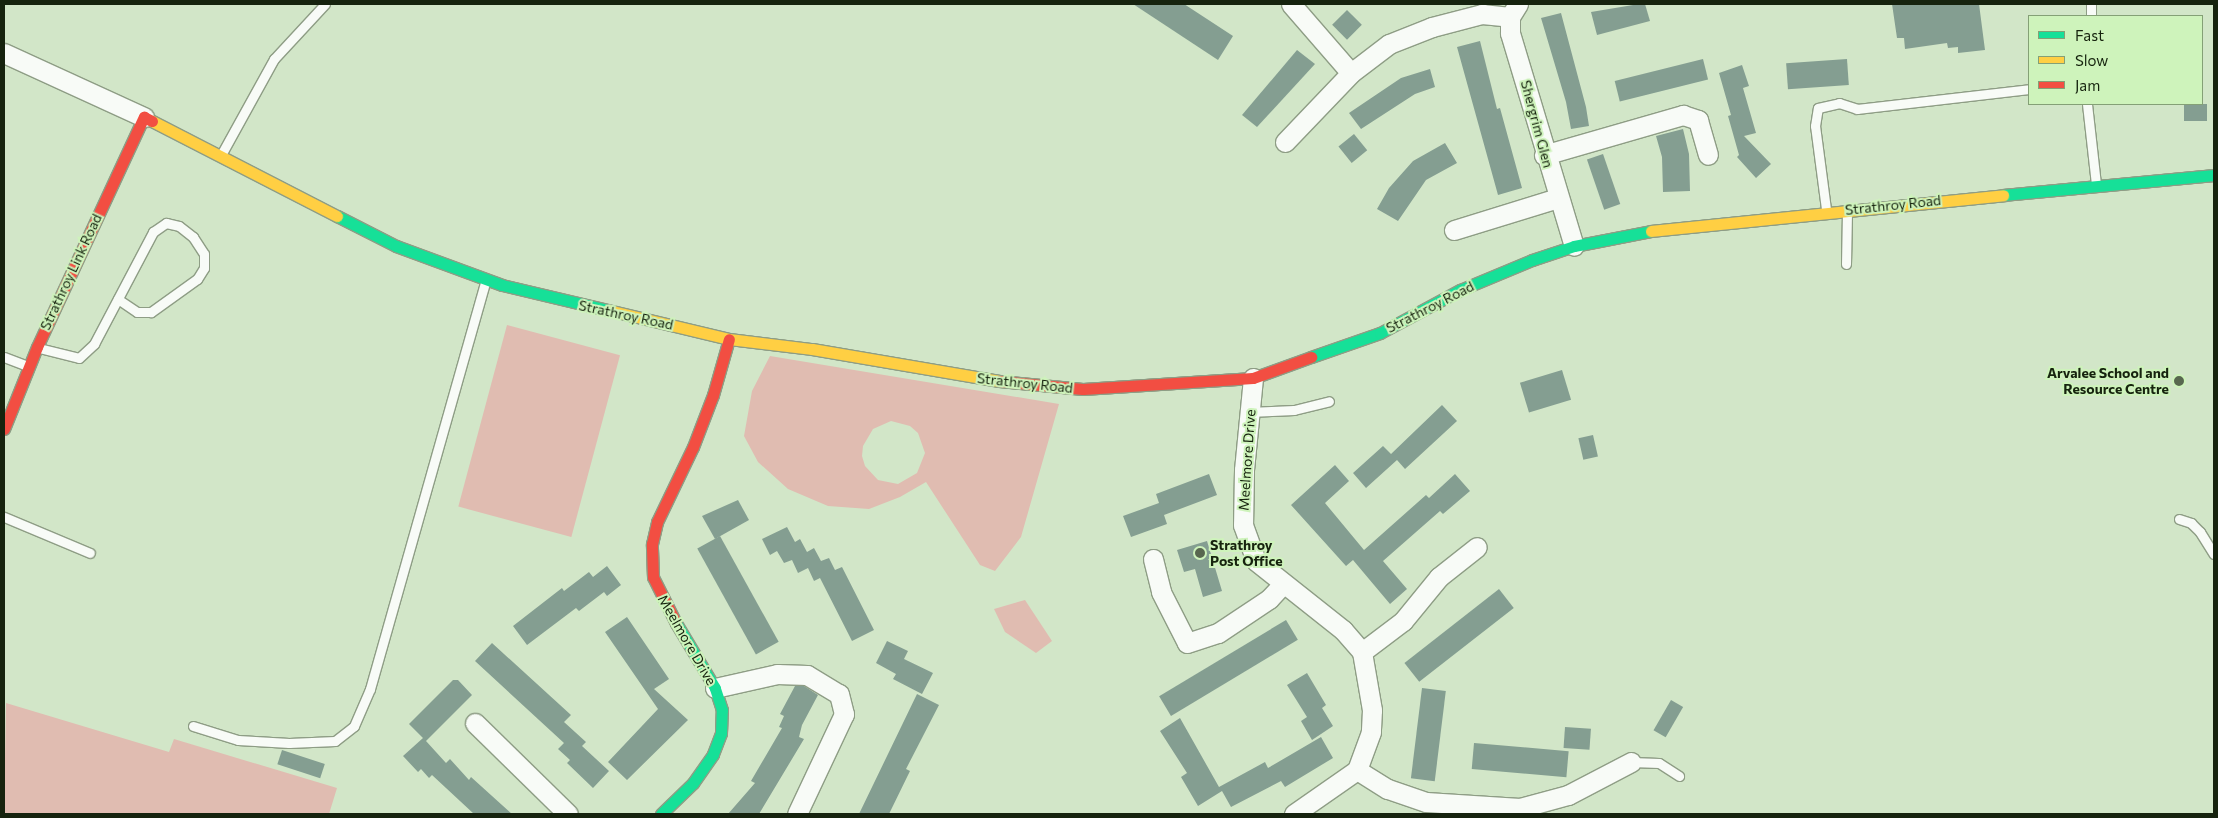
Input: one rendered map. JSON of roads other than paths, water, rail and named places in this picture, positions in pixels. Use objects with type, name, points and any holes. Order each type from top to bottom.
[{"type":"street","points":[[1291,4],[1351,73]]},
{"type":"street","points":[[1285,142],[1351,73],[1389,44],[1432,27],[1482,14],[1514,10]]},
{"type":"street","name":"Shergrim Glen","points":[[1514,10],[1510,33],[1544,155],[1574,246]]},
{"type":"street","points":[[4,53],[144,117]]},
{"type":"street","points":[[1544,155],[1655,120],[1684,115],[1698,120],[1708,155]]},
{"type":"street","name":"Strathroy Road","points":[[144,117],[396,246],[502,285],[730,339],[812,349],[1034,386],[1124,389],[1253,378],[1380,333],[1460,290],[1532,260],[1574,246],[1665,228],[2096,184],[2214,175]]},
{"type":"street","name":"Strathroy Link Road","points":[[4,429],[28,366],[144,117]]},
{"type":"street","points":[[1454,230],[1558,198]]},
{"type":"street","name":"Meelmore Drive","points":[[661,814],[692,783],[714,754],[721,733],[722,710],[715,688],[661,597],[654,577],[652,544],[657,522],[703,422],[730,339]]},
{"type":"street","name":"Meelmore Drive","points":[[1253,378],[1244,470],[1243,525],[1256,561],[1342,630],[1362,652]]},
{"type":"street","points":[[1294,814],[1356,770],[1371,732],[1372,710],[1362,652],[1403,621],[1439,577],[1477,548]]},
{"type":"street","points":[[1153,559],[1161,592],[1187,643],[1218,633],[1270,599],[1283,584]]},
{"type":"street","points":[[715,688],[777,674],[807,675],[839,694],[844,714],[797,814]]},
{"type":"street","points":[[475,723],[568,814]]},
{"type":"street","points":[[1356,770],[1426,808],[1520,808],[1568,795],[1631,762]]},
{"type":"lane","points":[[221,155],[274,59],[325,4]]},
{"type":"lane","points":[[1826,212],[1815,126],[1818,108],[1839,103],[1857,109],[2028,89]]},
{"type":"lane","points":[[2087,105],[2096,184]]},
{"type":"lane","points":[[1846,264],[1847,210]]},
{"type":"lane","points":[[37,347],[79,358],[94,344],[153,232],[166,223],[179,226],[193,237],[204,254],[204,268],[197,279],[151,312],[136,312],[118,299]]},
{"type":"lane","points":[[193,726],[238,740],[289,743],[335,741],[354,726],[370,689],[485,279]]},
{"type":"lane","points":[[4,356],[28,366]]},
{"type":"lane","points":[[1250,412],[1294,410],[1329,401]]},
{"type":"lane","points":[[4,517],[90,552]]},
{"type":"lane","points":[[2179,520],[2191,523],[2200,532],[2214,554]]},
{"type":"lane","points":[[1631,762],[1659,763],[1679,776]]},
{"type":"place","name":"Arvalee School and Resource Centre","points":[[2179,381]]},
{"type":"place","name":"Strathroy Post Office","points":[[1200,553]]}]
